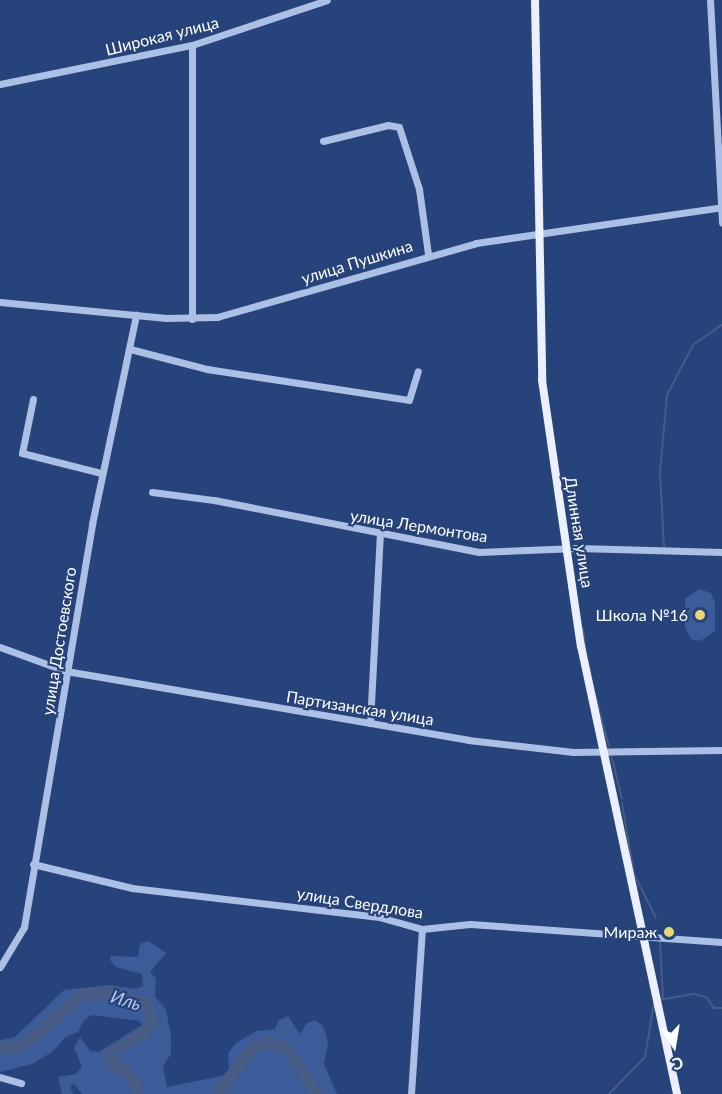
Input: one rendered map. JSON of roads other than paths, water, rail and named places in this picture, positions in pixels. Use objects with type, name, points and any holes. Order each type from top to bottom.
[{"type":"main road","name":"Длинная улица","points":[[535,0],[542,380],[581,646],[605,749],[677,1094]]},
{"type":"street","name":"Широкая улица","points":[[0,84],[192,45],[327,0]]},
{"type":"street","points":[[710,0],[722,223]]},
{"type":"street","points":[[192,45],[192,319]]},
{"type":"street","points":[[323,141],[388,125],[399,127],[419,189],[428,254]]},
{"type":"street","name":"улица Пушкина","points":[[0,302],[192,319],[241,312],[428,254],[538,234],[721,207]]},
{"type":"street","name":"улица Достоевского","points":[[0,967],[24,927],[101,473],[136,315]]},
{"type":"street","points":[[130,349],[207,369],[409,400],[418,371]]},
{"type":"street","points":[[33,399],[22,453],[101,473]]},
{"type":"street","name":"улица Лермонтова","points":[[152,492],[214,500],[479,552],[567,548],[722,552]]},
{"type":"street","points":[[370,723],[380,534]]},
{"type":"street","name":"Партизанская улица","points":[[0,646],[66,671],[526,747],[586,752],[605,749],[722,750]]},
{"type":"street","name":"улица Свердлова","points":[[33,864],[132,888],[379,917],[422,929],[470,924],[722,942]]},
{"type":"street","points":[[411,1094],[422,929]]},
{"type":"street","points":[[0,1077],[21,1083]]},
{"type":"waterway","points":[[664,547],[660,472],[667,395],[693,345],[722,325]]},
{"type":"waterway","points":[[583,629],[586,651]]},
{"type":"waterway","points":[[595,694],[609,746]]},
{"type":"waterway","points":[[611,754],[622,799]]},
{"type":"waterway","points":[[622,803],[634,874],[656,918]]},
{"type":"waterway","points":[[660,942],[663,999]]},
{"type":"waterway","name":"Иль","points":[[0,1049],[24,1045],[82,995],[111,992],[148,1005],[152,1022],[143,1034],[111,1052],[111,1065],[124,1069],[135,1081],[138,1094]]},
{"type":"waterway","points":[[659,1000],[694,994],[706,997],[714,1008],[722,1008]]},
{"type":"waterway","points":[[609,1094],[645,1057],[654,1003]]},
{"type":"waterway","name":"Иль","points":[[218,1094],[252,1048],[270,1043],[287,1049],[317,1094]]},
{"type":"place","name":"Школа №16","points":[[700,615]]},
{"type":"place","name":"Мираж","points":[[669,932]]}]
